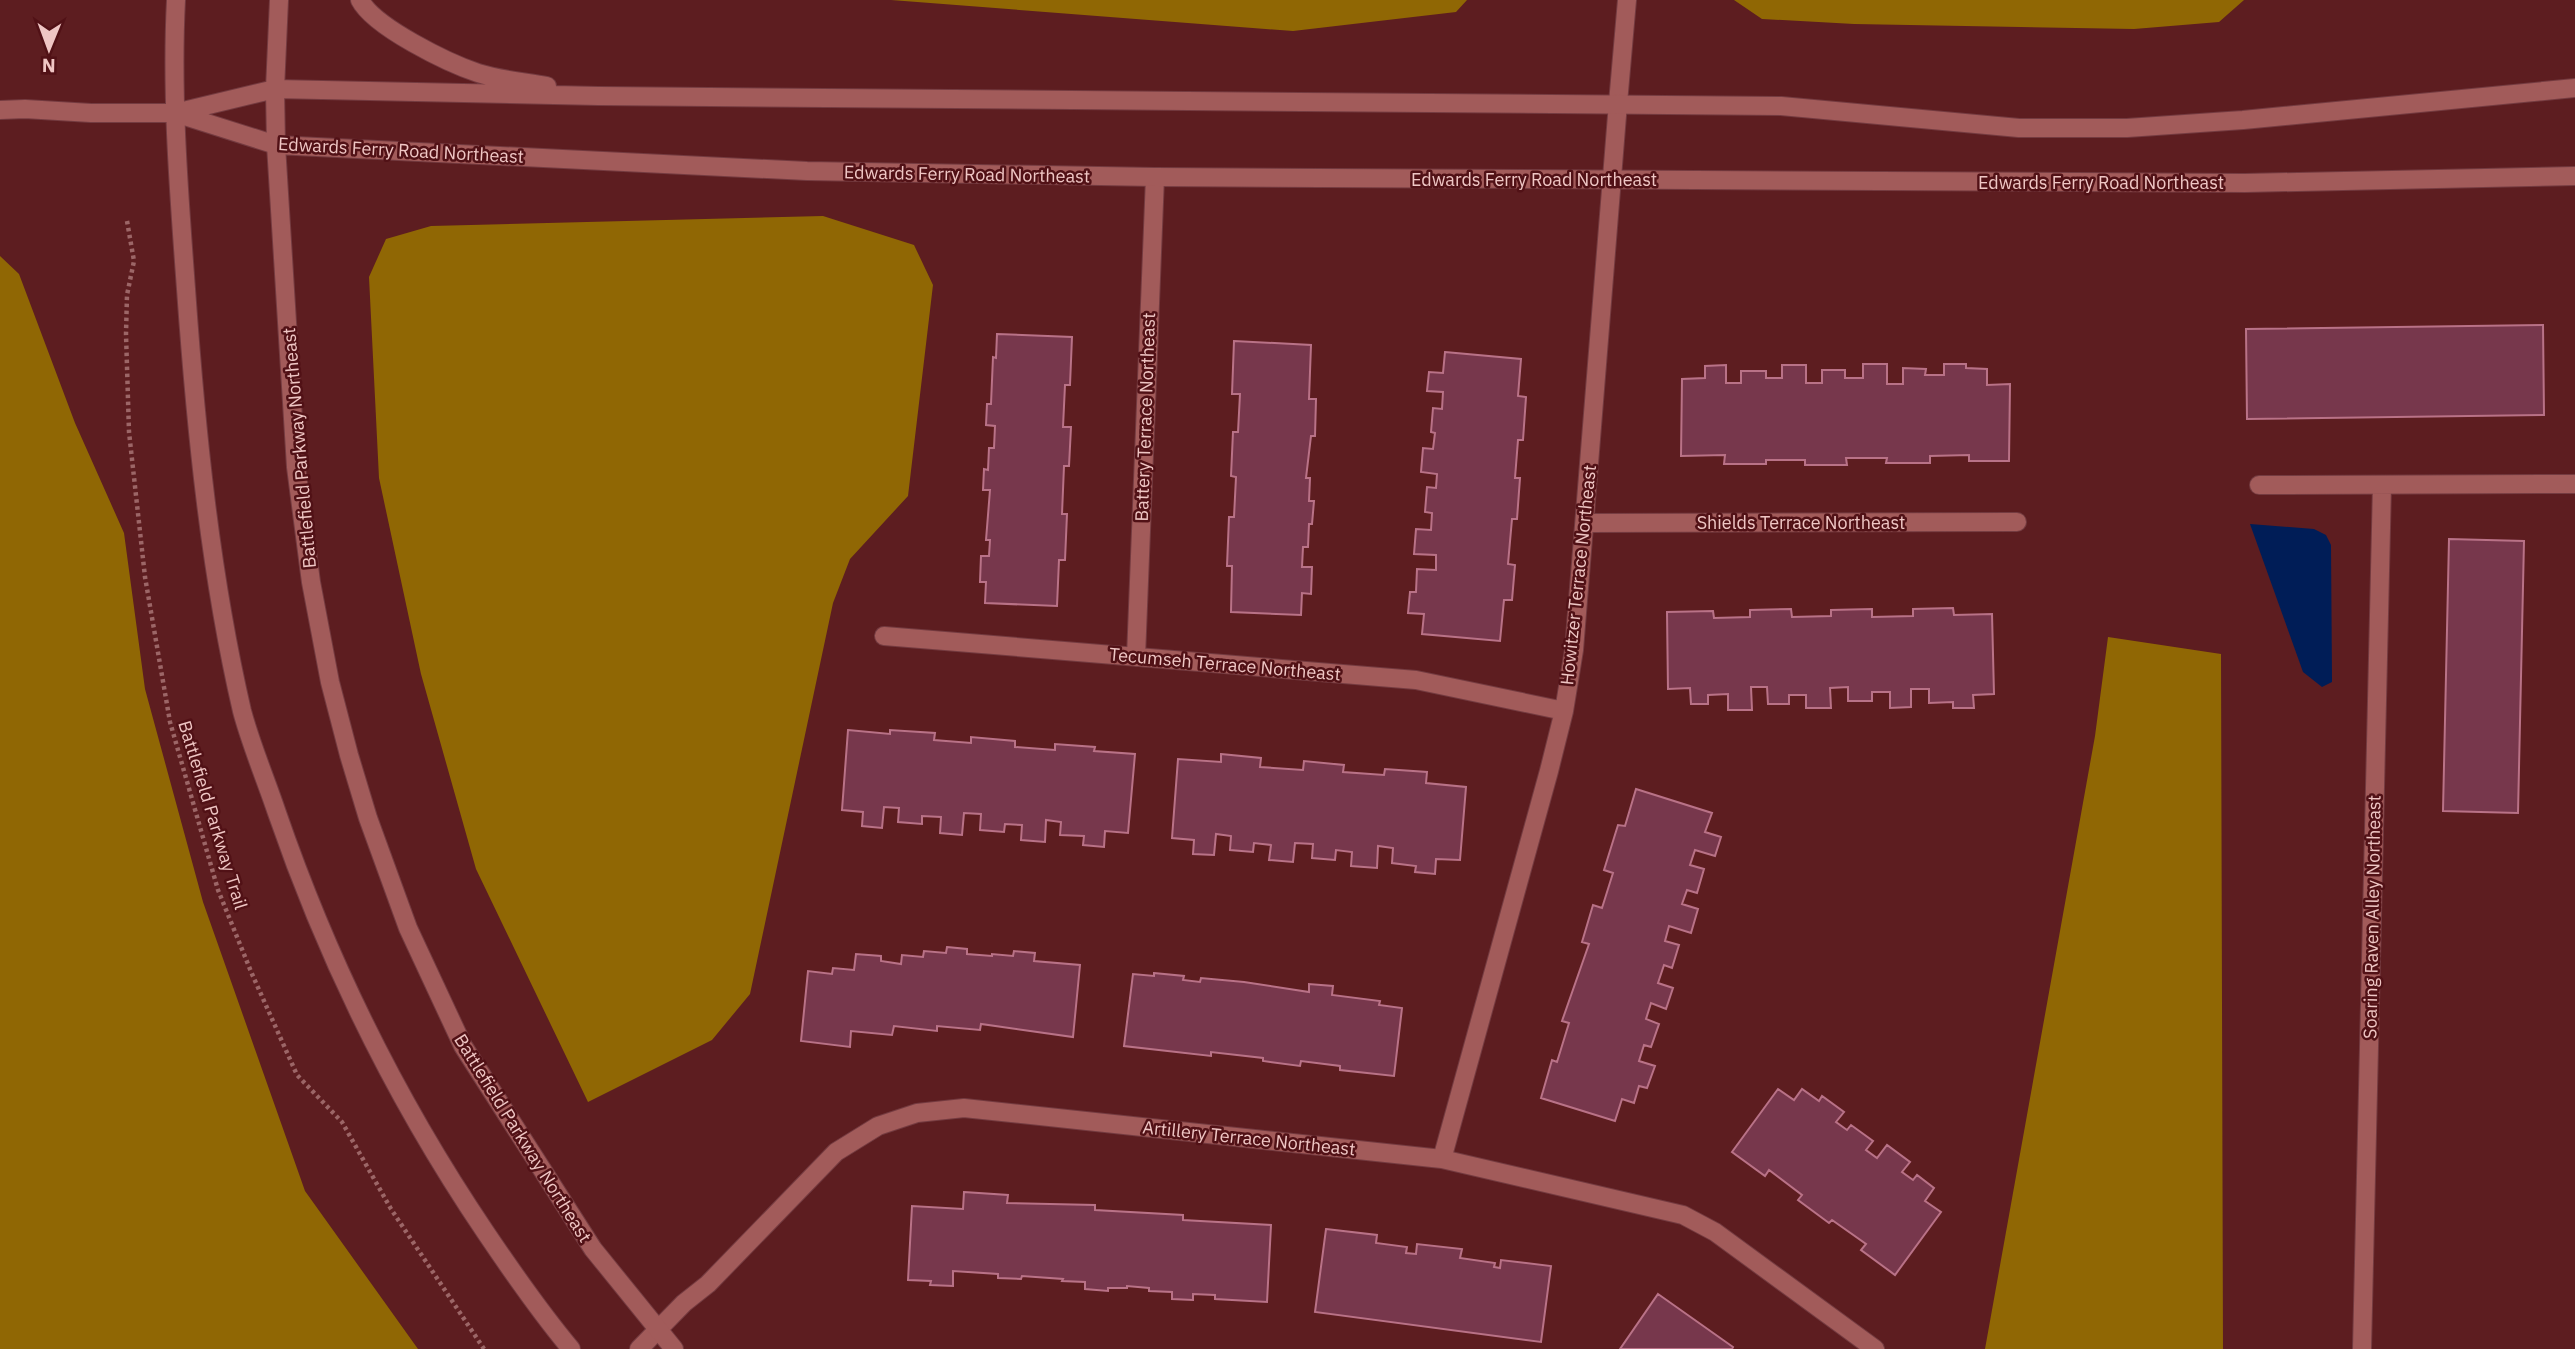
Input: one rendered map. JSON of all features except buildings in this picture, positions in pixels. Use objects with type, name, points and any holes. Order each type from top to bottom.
[{"type":"main road","points":[[176,0],[175,113],[190,357],[208,520],[243,714],[303,887],[394,1084],[442,1167],[537,1308],[571,1349]]},
{"type":"main road","name":"Battlefield Parkway Northeast","points":[[279,0],[275,89],[276,145],[296,467],[311,582],[330,682],[368,818],[408,928],[463,1046],[593,1249],[674,1349]]},
{"type":"main road","points":[[360,0],[366,11],[420,47],[479,74],[599,96]]},
{"type":"main road","name":"Howitzer Terrace Northeast","points":[[1442,1159],[1564,711],[1574,650],[1610,179],[1628,0]]},
{"type":"main road","points":[[0,110],[175,113],[275,89],[599,96],[1781,106],[2019,128],[2127,128],[2575,88]]},
{"type":"main road","name":"Edwards Ferry Road Northeast","points":[[175,113],[276,145],[807,172],[1155,177],[2245,183],[2575,176]]},
{"type":"main road","name":"Battery Terrace Northeast","points":[[1136,657],[1155,177]]},
{"type":"main road","points":[[2259,485],[2575,484]]},
{"type":"main road","name":"Soaring Raven Alley Northeast","points":[[2362,1349],[2382,485]]},
{"type":"main road","name":"Shields Terrace Northeast","points":[[1585,523],[2017,522]]},
{"type":"main road","name":"Tecumseh Terrace Northeast","points":[[884,636],[1416,680],[1564,711]]},
{"type":"main road","name":"Artillery Terrace Northeast","points":[[639,1349],[708,1284],[836,1152],[878,1126],[916,1113],[964,1108],[1442,1159],[1683,1215],[1715,1232],[1875,1349]]},
{"type":"path","name":"Battlefield Parkway Trail","points":[[127,221],[134,261],[127,295],[129,432],[145,576],[170,722],[218,890],[297,1075],[342,1122],[391,1209],[484,1349]]},
{"type":"shaded area","points":[[891,0],[1467,0],[1456,12],[1293,31]]},
{"type":"shaded area","points":[[1734,0],[2244,0],[2219,22],[2134,29],[1854,24],[1762,19]]},
{"type":"shaded area","points":[[823,216],[914,245],[933,285],[908,496],[850,559],[833,603],[750,994],[712,1040],[588,1102],[476,869],[421,674],[379,478],[369,277],[386,239],[431,226]]},
{"type":"shaded area","points":[[0,256],[19,274],[75,423],[124,533],[145,689],[203,902],[305,1191],[418,1349],[0,1349]]},
{"type":"shaded area","points":[[2108,637],[2221,654],[2223,1349],[1985,1349],[2095,736]]},
{"type":"water","points":[[2250,524],[2314,529],[2326,535],[2331,545],[2332,682],[2322,687],[2303,672]]}]
